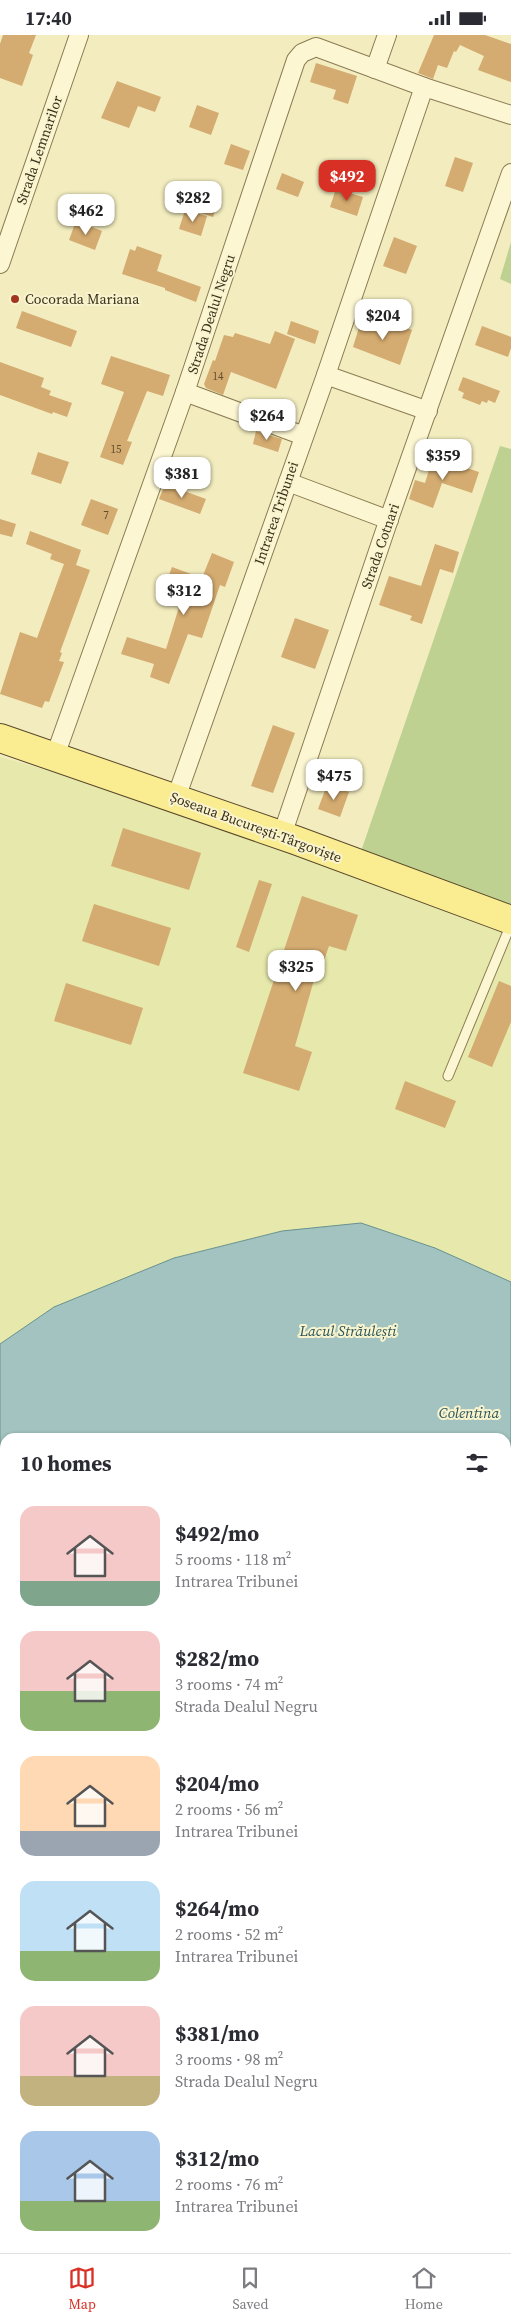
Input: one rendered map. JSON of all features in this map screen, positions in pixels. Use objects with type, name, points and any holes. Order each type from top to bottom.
[{"type":"main road","name":"Șoseaua București-Târgoviște","points":[[0,738],[282,835],[511,922]]},
{"type":"street","name":"Strada Lemnarilor","points":[[0,264],[79,35]]},
{"type":"street","points":[[375,69],[387,35]]},
{"type":"street","name":"Strada Dealul Negru","points":[[55,756],[185,392],[296,60],[302,53],[316,47],[424,87],[511,115]]},
{"type":"street","name":"Intrarea Tribunei","points":[[176,798],[326,375],[424,87]]},
{"type":"street","name":"Strada Cotnari","points":[[282,835],[389,520],[511,173]]},
{"type":"street","points":[[326,375],[428,411]]},
{"type":"street","points":[[185,392],[304,436]]},
{"type":"street","points":[[288,482],[389,520]]},
{"type":"lane","points":[[448,1076],[511,922]]},
{"type":"green space","points":[[511,242],[511,284],[500,279]]},
{"type":"green space","points":[[500,446],[511,449],[511,920],[357,863]]},
{"type":"green space","points":[[0,757],[295,840],[511,920],[511,1282],[435,1248],[361,1223],[282,1231],[174,1258],[54,1307],[0,1344]]},
{"type":"water","name":"Lacul Străulești","points":[[361,1223],[435,1248],[511,1282],[511,1433],[0,1433],[0,1344],[54,1307],[174,1258],[282,1231]]},
{"type":"building","points":[[3,35],[36,35],[29,53],[33,55],[22,86],[0,78],[0,44]]},
{"type":"building","points":[[434,35],[485,35],[511,44],[511,82],[478,70],[484,56],[460,45],[456,52],[454,51],[447,68],[438,65],[433,79],[418,73]]},
{"type":"building","points":[[316,63],[357,76],[348,104],[333,99],[336,90],[310,82]]},
{"type":"building","points":[[117,81],[161,97],[155,112],[138,106],[129,128],[101,118]]},
{"type":"building","points":[[197,105],[219,113],[211,135],[189,127]]},
{"type":"building","points":[[231,144],[250,151],[243,170],[224,164]]},
{"type":"building","points":[[455,157],[473,163],[463,192],[445,186]]},
{"type":"building","points":[[282,173],[304,182],[298,197],[276,189]]},
{"type":"building","points":[[336,189],[363,197],[357,216],[330,207]]},
{"type":"building","points":[[204,195],[219,200],[213,217],[198,212]]},
{"type":"building","points":[[185,210],[207,216],[201,236],[179,229]]},
{"type":"building","points":[[76,221],[102,231],[95,250],[69,240]]},
{"type":"building","points":[[394,237],[417,246],[406,274],[383,266]]},
{"type":"building","points":[[137,246],[162,255],[157,271],[201,287],[196,302],[165,290],[165,288],[122,274],[130,249],[135,251]]},
{"type":"building","points":[[22,311],[77,331],[71,347],[16,328]]},
{"type":"building","points":[[291,321],[319,331],[315,344],[287,334]]},
{"type":"building","points":[[361,321],[391,331],[393,323],[412,330],[400,365],[353,347]]},
{"type":"building","points":[[482,326],[511,337],[511,348],[508,357],[475,345]]},
{"type":"building","points":[[275,331],[295,339],[276,389],[231,372],[223,395],[206,388],[204,384],[224,335],[233,337],[235,333],[270,344]]},
{"type":"building","points":[[111,356],[170,375],[163,396],[147,391],[127,441],[132,442],[123,465],[100,457],[124,392],[101,384]]},
{"type":"building","points":[[0,362],[44,378],[41,387],[51,391],[49,395],[72,403],[67,417],[53,412],[52,414],[0,395]]},
{"type":"building","points":[[463,377],[500,391],[495,403],[488,400],[487,403],[482,401],[480,405],[462,398],[464,393],[458,390]]},
{"type":"building","points":[[256,431],[282,439],[278,452],[253,444]]},
{"type":"building","points":[[38,452],[69,462],[61,484],[31,474]]},
{"type":"building","points":[[433,457],[479,472],[472,493],[442,483],[433,508],[409,499],[415,480],[425,483]]},
{"type":"building","points":[[165,484],[206,499],[200,514],[159,499]]},
{"type":"building","points":[[91,499],[118,509],[108,535],[81,525]]},
{"type":"building","points":[[0,519],[16,524],[12,537],[0,534]]},
{"type":"building","points":[[30,531],[81,550],[76,565],[90,570],[60,652],[62,653],[59,661],[64,662],[49,702],[45,701],[42,708],[0,694],[20,632],[37,638],[64,564],[50,559],[52,554],[26,544]]},
{"type":"building","points":[[435,544],[459,552],[453,573],[440,569],[422,624],[410,620],[412,616],[379,605],[389,576],[421,586]]},
{"type":"building","points":[[212,553],[234,562],[225,587],[220,585],[202,638],[188,634],[169,684],[150,677],[154,664],[121,654],[127,637],[166,649],[184,591],[165,585],[172,567],[202,578]]},
{"type":"building","points":[[295,618],[329,630],[315,669],[281,657]]},
{"type":"building","points":[[273,725],[295,733],[273,793],[251,786]]},
{"type":"building","points":[[327,785],[349,792],[340,817],[318,809]]},
{"type":"building","points":[[123,828],[201,853],[189,890],[111,866]]},
{"type":"building","points":[[259,880],[272,884],[249,952],[236,947]]},
{"type":"building","points":[[302,896],[358,915],[346,951],[329,946],[317,981],[314,980],[295,1046],[312,1052],[299,1091],[243,1073]]},
{"type":"building","points":[[94,904],[171,928],[159,966],[82,941]]},
{"type":"building","points":[[499,981],[511,986],[511,1022],[492,1067],[468,1057]]},
{"type":"building","points":[[66,983],[143,1008],[131,1045],[54,1021]]},
{"type":"building","points":[[405,1081],[456,1101],[445,1128],[395,1109]]},
{"type":"place","name":"Cocorada Mariana","points":[[15,299]]},
{"type":"water label","name":"Colentina","points":[[469,1413]]}]
